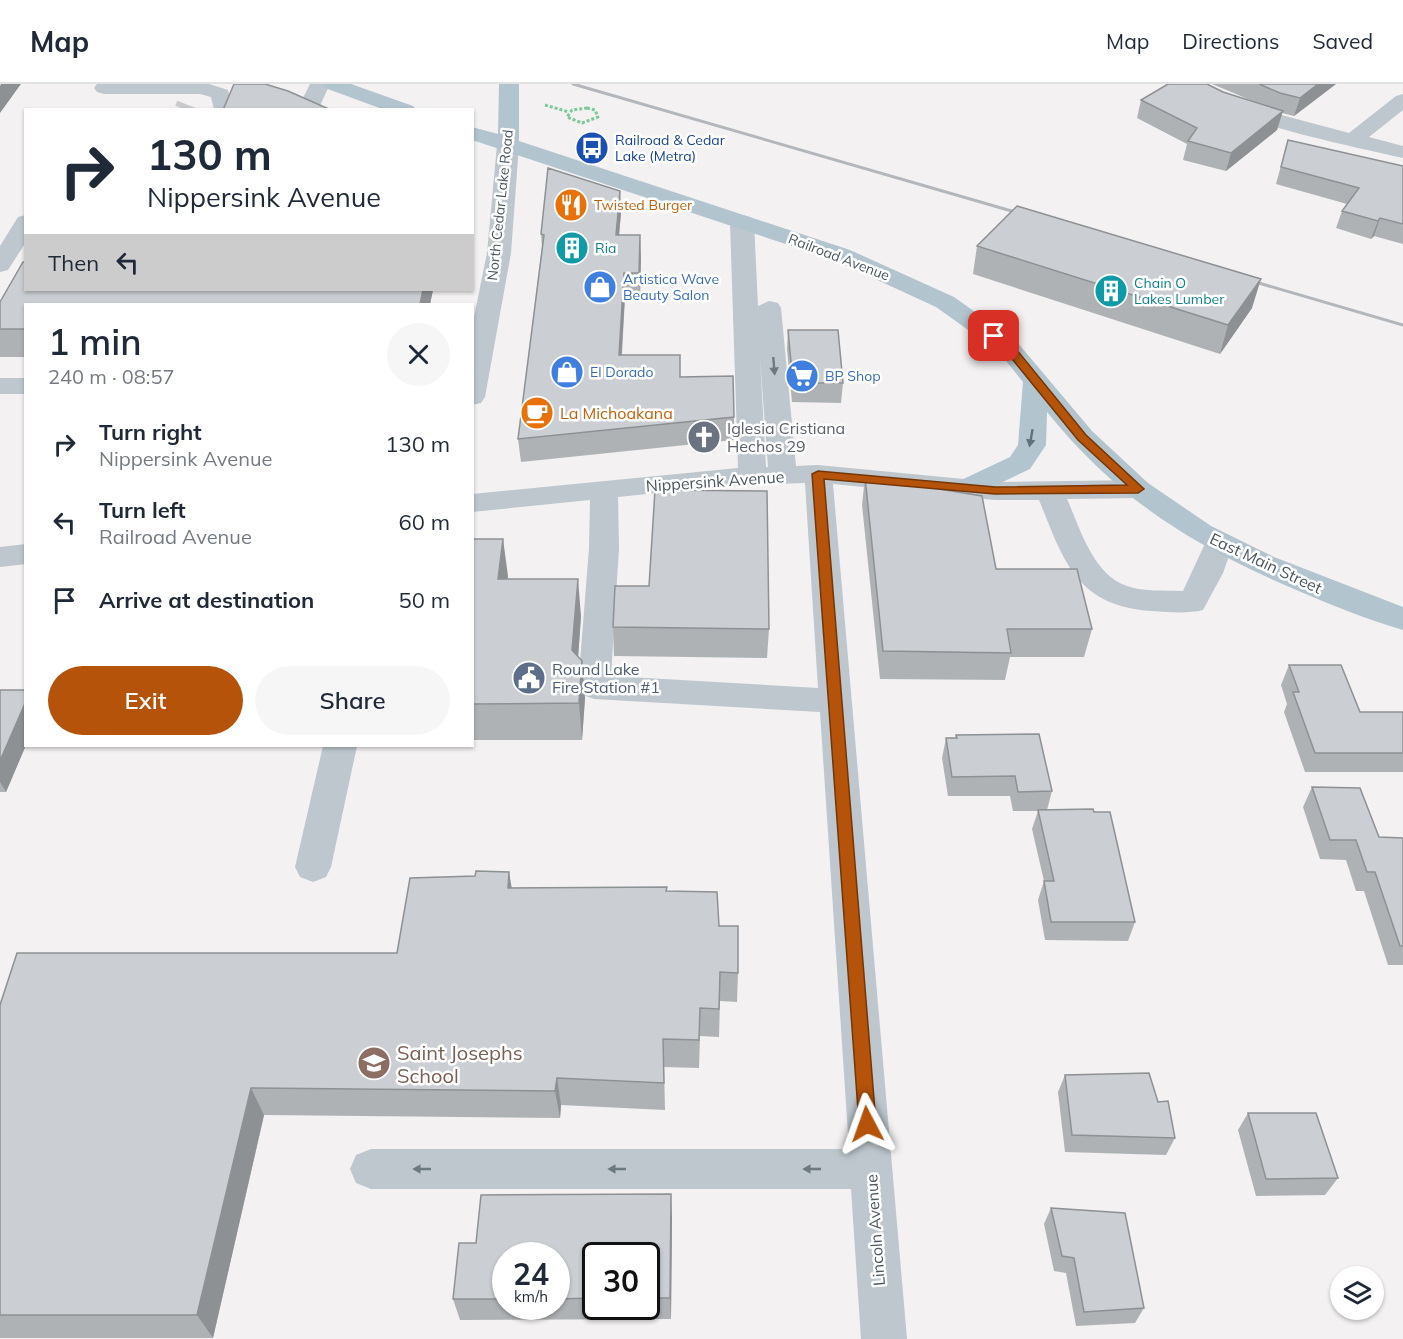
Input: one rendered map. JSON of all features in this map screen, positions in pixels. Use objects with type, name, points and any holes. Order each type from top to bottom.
[{"type":"main road","points":[[332,84],[400,108]]},
{"type":"main road","name":"North Cedar Lake Road","points":[[508,145],[509,84]]},
{"type":"main road","name":"Railroad Avenue","points":[[474,133],[842,255],[945,302],[1008,347],[1082,437],[1138,489]]},
{"type":"main road","points":[[967,488],[1020,463],[1026,454],[1032,444],[1036,380]]},
{"type":"main road","name":"East Main Street","points":[[1138,489],[1201,533],[1263,564],[1324,590],[1403,619]]},
{"type":"street","points":[[308,108],[320,84]]},
{"type":"street","points":[[1191,84],[1241,108],[1403,152]]},
{"type":"street","points":[[102,91],[203,98]]},
{"type":"street","points":[[1354,140],[1403,100]]},
{"type":"street","name":"North Cedar Lake Road","points":[[474,386],[499,253],[508,145]]},
{"type":"street","points":[[742,222],[752,477]]},
{"type":"street","points":[[8,258],[24,226]]},
{"type":"street","points":[[474,253],[499,253]]},
{"type":"street","name":"Lincoln Avenue","points":[[769,308],[800,475],[835,701],[884,1339]]},
{"type":"street","points":[[0,387],[24,386]]},
{"type":"street","name":"Nippersink Avenue","points":[[474,502],[604,489],[800,475],[967,488],[1138,489]]},
{"type":"street","points":[[604,489],[604,548],[594,687],[835,701]]},
{"type":"street","points":[[1049,490],[1089,574],[1106,589],[1136,598],[1192,602],[1208,573],[1219,542]]},
{"type":"street","points":[[313,867],[340,747]]},
{"type":"street","points":[[371,1169],[871,1169]]},
{"type":"path","points":[[545,105],[569,112],[587,108],[596,110],[599,115],[595,120],[581,123],[569,119],[569,112]]},
{"type":"building","points":[[234,84],[265,84],[288,91],[326,108],[224,108]]},
{"type":"building","points":[[1168,84],[1207,84],[1223,92],[1283,111],[1231,153],[1188,141],[1197,128],[1141,100]]},
{"type":"building","points":[[1259,84],[1318,84],[1300,98]]},
{"type":"building","points":[[1288,140],[1403,166],[1403,224],[1380,218],[1378,221],[1342,211],[1359,188],[1281,167]]},
{"type":"building","points":[[548,168],[620,191],[616,235],[640,235],[639,273],[624,273],[619,355],[680,355],[680,377],[733,376],[734,417],[518,439],[544,235],[541,234]]},
{"type":"building","points":[[1017,206],[1261,279],[1228,325],[977,246]]},
{"type":"building","points":[[23,262],[24,291],[423,291],[420,303],[24,303],[24,329],[0,329],[0,302]]},
{"type":"building","points":[[788,330],[838,330],[843,383],[793,383]]},
{"type":"building","points":[[865,477],[982,496],[996,569],[1077,569],[1092,629],[1007,629],[1011,653],[883,651]]},
{"type":"building","points":[[655,490],[767,491],[769,629],[613,627],[615,586],[649,586]]},
{"type":"building","name":"Round Lake Fire Station #1","points":[[474,539],[503,539],[498,579],[578,579],[572,650],[582,661],[579,703],[474,704]]},
{"type":"building","points":[[1289,665],[1341,665],[1360,712],[1403,712],[1403,753],[1315,753],[1293,692],[1299,692]]},
{"type":"building","points":[[0,690],[24,690],[24,706],[0,761]]},
{"type":"building","points":[[1039,734],[1052,791],[1018,792],[1015,776],[952,777],[946,738],[957,738],[956,735]]},
{"type":"building","points":[[1312,787],[1360,788],[1379,837],[1403,838],[1403,946],[1400,946],[1375,872],[1367,872],[1356,840],[1330,840]]},
{"type":"building","points":[[1093,809],[1094,812],[1110,812],[1135,922],[1051,922],[1044,881],[1054,881],[1038,810]]},
{"type":"building","points":[[476,871],[509,872],[508,888],[667,887],[666,891],[717,892],[719,926],[738,926],[738,973],[720,972],[719,1009],[700,1008],[699,1040],[663,1039],[664,1083],[557,1078],[555,1091],[251,1088],[197,1315],[0,1315],[0,1005],[17,953],[397,953],[410,878],[475,876]]},
{"type":"building","points":[[1149,1073],[1158,1102],[1168,1101],[1175,1138],[1072,1135],[1065,1075]]},
{"type":"building","points":[[1248,1113],[1316,1113],[1338,1178],[1266,1179]]},
{"type":"building","points":[[671,1194],[670,1298],[660,1298],[660,1242],[582,1242],[582,1298],[570,1299],[570,1242],[492,1242],[492,1299],[453,1299],[459,1243],[476,1243],[481,1195]]},
{"type":"building","points":[[1051,1208],[1125,1213],[1144,1308],[1084,1312],[1074,1258],[1062,1256]]},
{"type":"railway","points":[[573,84],[1029,216]]},
{"type":"railway","points":[[1245,279],[1403,325]]},
{"type":"place","name":"Railroad & Cedar Lake (Metra)","points":[[592,148]]},
{"type":"place","name":"Twisted Burger","points":[[571,205]]},
{"type":"place","name":"Ria","points":[[572,248]]},
{"type":"place","name":"Artistica Wave Beauty Salon","points":[[600,287]]},
{"type":"place","name":"Chain O Lakes Lumber","points":[[1111,291]]},
{"type":"place","name":"El Dorado","points":[[567,372]]},
{"type":"place","name":"BP Shop","points":[[802,376]]},
{"type":"place","name":"La Michoakana","points":[[537,413]]},
{"type":"place","name":"Iglesia Cristiana Hechos 29","points":[[704,437]]},
{"type":"place","name":"Round Lake Fire Station #1","points":[[529,678]]},
{"type":"place","name":"Saint Josephs School","points":[[374,1063]]},
{"type":"route","points":[[867,1124],[818,474],[995,491],[1138,489],[1082,437],[1008,347],[994,336]]}]
